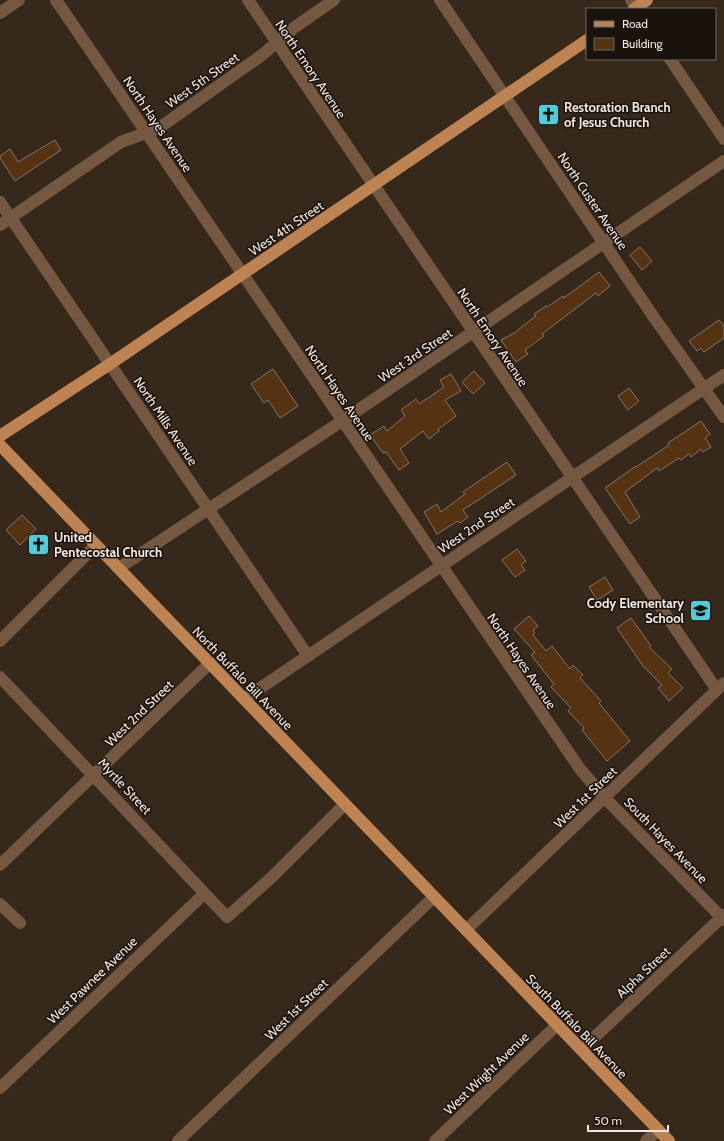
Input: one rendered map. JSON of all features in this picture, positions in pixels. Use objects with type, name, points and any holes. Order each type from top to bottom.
[{"type":"main road","points":[[634,6],[647,0]]},
{"type":"main road","name":"West 4th Street","points":[[0,436],[110,364],[586,41]]},
{"type":"main road","name":"North Buffalo Bill Avenue","points":[[0,445],[466,930]]},
{"type":"main road","name":"South Buffalo Bill Avenue","points":[[466,930],[669,1141]]},
{"type":"street","points":[[0,13],[19,0]]},
{"type":"street","name":"North Hayes Avenue","points":[[56,0],[440,566],[580,769],[604,797]]},
{"type":"street","name":"North Emory Avenue","points":[[248,0],[572,478],[720,687]]},
{"type":"street","name":"West 5th Street","points":[[0,225],[121,142],[159,128],[262,55],[295,27],[334,0]]},
{"type":"street","name":"North Custer Avenue","points":[[440,0],[724,417]]},
{"type":"street","points":[[671,60],[724,139]]},
{"type":"street","name":"West 3rd Street","points":[[119,568],[210,510],[724,161]]},
{"type":"street","name":"North Mills Avenue","points":[[0,202],[308,656]]},
{"type":"street","name":"West 2nd Street","points":[[244,699],[724,375]]},
{"type":"street","points":[[0,641],[96,545]]},
{"type":"street","name":"West 2nd Street","points":[[0,865],[210,663]]},
{"type":"street","name":"Myrtle Street","points":[[0,677],[227,917],[270,878],[345,804]]},
{"type":"street","name":"West 1st Street","points":[[466,930],[720,687]]},
{"type":"street","name":"South Hayes Avenue","points":[[604,797],[723,917]]},
{"type":"street","name":"West Pawnee Avenue","points":[[0,1088],[204,894]]},
{"type":"street","name":"West 1st Street","points":[[178,1141],[434,897]]},
{"type":"street","points":[[0,904],[20,923]]},
{"type":"street","name":"Alpha Street","points":[[581,1050],[723,917]]},
{"type":"street","name":"West Wright Avenue","points":[[435,1141],[556,1025]]},
{"type":"street","points":[[646,1141],[658,1130]]},
{"type":"building","points":[[55,140],[61,150],[15,181],[0,158],[0,156],[10,149],[18,162]]},
{"type":"building","points":[[640,247],[652,261],[642,270],[630,255]]},
{"type":"building","points":[[599,272],[610,286],[598,296],[596,293],[542,334],[544,336],[525,350],[528,354],[516,362],[501,340],[514,333],[536,316],[534,314],[563,296],[564,298]]},
{"type":"building","points":[[719,320],[724,326],[724,338],[704,352],[701,348],[697,351],[689,341]]},
{"type":"building","points":[[273,369],[298,406],[280,418],[268,400],[264,403],[251,384]]},
{"type":"building","points":[[474,371],[485,383],[473,394],[462,382]]},
{"type":"building","points":[[451,374],[461,391],[445,400],[456,416],[438,429],[439,431],[429,439],[423,431],[400,449],[409,463],[399,470],[386,452],[383,453],[370,435],[384,426],[387,431],[405,416],[401,410],[416,399],[419,404],[444,387],[440,380]]},
{"type":"building","points":[[629,388],[639,401],[628,410],[618,396]]},
{"type":"building","points":[[701,421],[710,434],[705,438],[711,447],[703,452],[701,449],[691,457],[689,454],[681,460],[679,458],[659,471],[657,468],[625,492],[640,517],[630,524],[605,488],[669,445],[668,443]]},
{"type":"building","points":[[507,462],[516,475],[463,510],[468,517],[460,523],[458,521],[437,534],[424,512],[437,504],[441,512],[465,494],[463,492]]},
{"type":"building","points":[[22,515],[36,529],[20,545],[6,530]]},
{"type":"building","points":[[517,549],[526,561],[521,565],[525,570],[515,577],[502,560]]},
{"type":"building","points":[[605,577],[613,590],[597,600],[589,587]]},
{"type":"building","points":[[529,616],[538,626],[533,630],[535,633],[533,635],[546,651],[552,646],[570,669],[573,665],[583,675],[580,678],[601,701],[599,703],[630,741],[607,761],[582,730],[584,728],[568,711],[571,708],[551,687],[554,684],[531,655],[535,652],[514,629]]},
{"type":"building","points":[[631,618],[651,646],[649,647],[672,669],[668,673],[683,688],[669,701],[658,688],[662,685],[643,666],[617,628]]},
{"type":"place","name":"Restoration Branch of Jesus Church","points":[[548,114]]},
{"type":"place","name":"United Pentecostal Church","points":[[39,544]]},
{"type":"place","name":"Cody Elementary School","points":[[700,610]]}]
